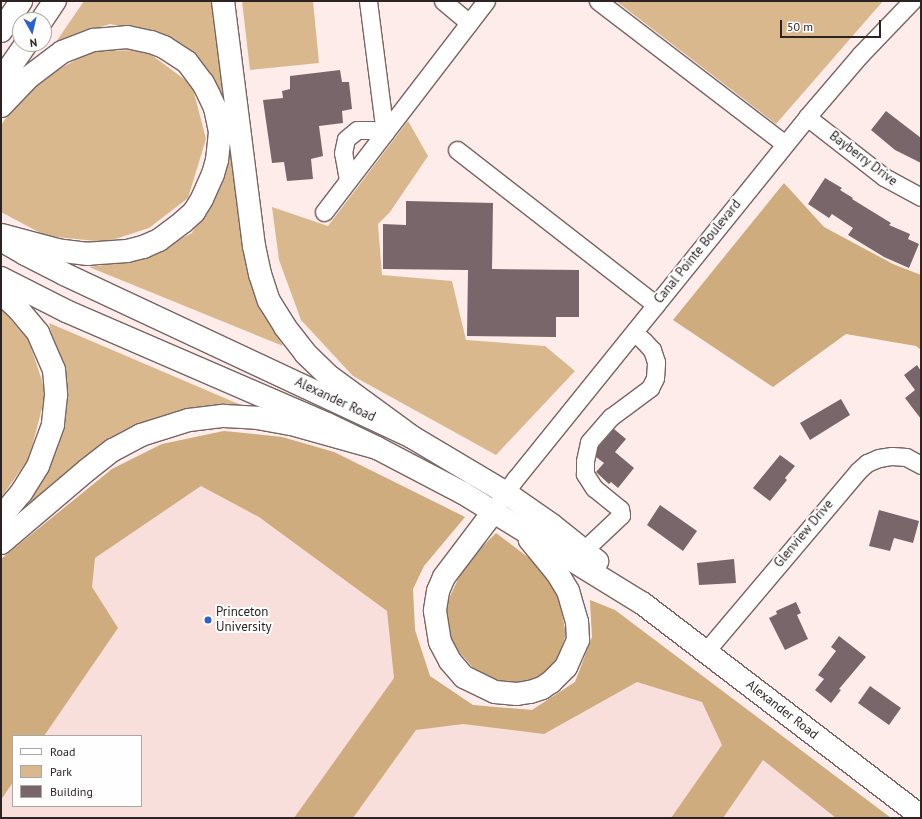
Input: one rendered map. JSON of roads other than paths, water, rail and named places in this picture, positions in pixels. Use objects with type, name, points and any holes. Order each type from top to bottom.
[{"type":"main road","points":[[1,31],[21,1]]},
{"type":"main road","points":[[47,12],[55,1]]},
{"type":"main road","points":[[223,1],[254,246],[260,274],[270,300],[285,327],[305,353],[330,377],[412,437]]},
{"type":"main road","points":[[1,106],[29,77],[62,52],[94,40],[127,37],[164,46],[187,62],[203,83],[209,95],[220,132],[217,160],[202,200],[183,222],[159,240],[127,251],[88,254],[57,250],[1,235]]},
{"type":"main road","points":[[1,80],[20,52]]},
{"type":"main road","name":"Alexander Road","points":[[1,240],[64,274],[412,437],[506,493],[584,550],[642,603]]},
{"type":"main road","name":"Alexander Road","points":[[1,278],[66,310],[377,448],[494,511],[642,603],[921,816]]},
{"type":"main road","points":[[1,293],[20,310],[38,333],[54,370],[56,395],[53,425],[38,466],[21,493],[1,517]]},
{"type":"main road","points":[[1,542],[86,470],[113,450],[141,435],[189,420],[224,416],[257,418],[291,424],[377,448]]},
{"type":"main road","points":[[494,511],[444,577],[436,601],[436,621],[440,642],[456,670],[475,683],[495,692],[507,694],[530,692],[542,688],[551,682],[566,667],[578,640],[577,622],[568,591],[557,573],[519,526]]},
{"type":"street","points":[[368,1],[385,133]]},
{"type":"street","points":[[443,1],[469,23]]},
{"type":"street","points":[[324,212],[486,1]]},
{"type":"street","points":[[598,1],[785,144]]},
{"type":"street","name":"Canal Pointe Boulevard","points":[[494,511],[506,493],[807,117],[860,55],[912,1]]},
{"type":"street","name":"Bayberry Drive","points":[[807,117],[884,177],[921,198]]},
{"type":"street","points":[[348,180],[343,153],[346,139],[357,130],[371,130],[385,133]]},
{"type":"street","points":[[457,150],[656,305]]},
{"type":"street","points":[[584,550],[621,515],[620,509],[594,488],[585,474],[585,461],[589,442],[611,417],[650,388],[655,378],[656,362],[652,350],[634,333]]},
{"type":"street","name":"Glenview Drive","points":[[706,651],[858,471],[868,463],[879,458],[892,456],[906,458],[921,465]]},
{"type":"place","name":"Princeton University","points":[[208,620]]}]
